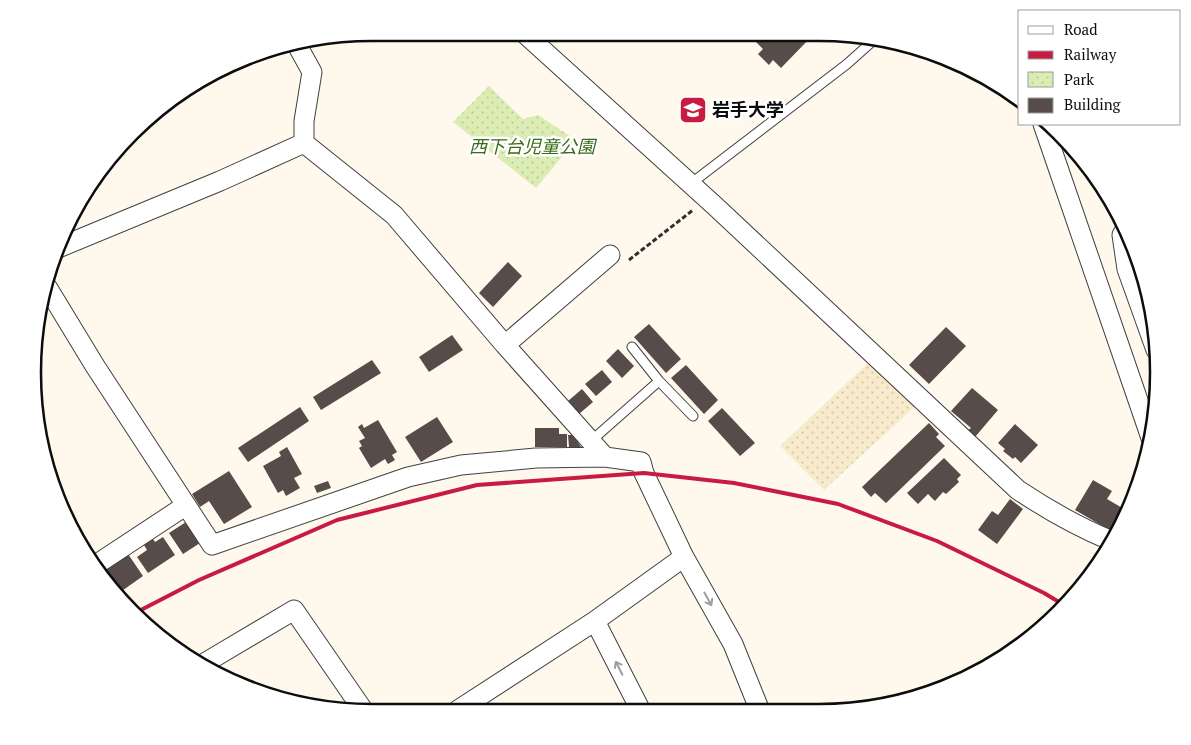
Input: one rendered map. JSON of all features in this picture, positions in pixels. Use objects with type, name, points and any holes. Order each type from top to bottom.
[{"type":"street","points":[[533,41],[707,200],[1018,490],[1049,511],[1105,538]]},
{"type":"street","points":[[300,50],[312,72],[304,121],[304,143]]},
{"type":"street","points":[[1045,131],[1146,423]]},
{"type":"street","points":[[67,244],[220,181],[304,143]]},
{"type":"street","points":[[304,143],[394,215],[505,346],[605,457]]},
{"type":"street","points":[[1123,241],[1127,269],[1145,320]]},
{"type":"street","points":[[505,346],[610,255]]},
{"type":"street","points":[[51,294],[185,506],[212,545],[408,477],[461,465],[536,458],[605,457],[641,462],[644,473],[684,556],[733,644],[757,704]]},
{"type":"street","points":[[101,562],[185,506]]},
{"type":"street","points":[[467,704],[595,621],[684,556]]},
{"type":"street","points":[[209,660],[294,610],[358,703]]},
{"type":"street","points":[[595,621],[637,704]]},
{"type":"lane","points":[[689,185],[847,64],[868,45]]},
{"type":"lane","points":[[632,347],[659,381],[694,416]]},
{"type":"lane","points":[[591,441],[659,381]]},
{"type":"path","points":[[610,255],[622,264],[707,200]]},
{"type":"shaded area","points":[[868,363],[919,403],[824,490],[780,446]]},
{"type":"green space","name":"西下台児童公園","points":[[489,86],[523,119],[538,115],[576,140],[536,188],[453,122]]},
{"type":"building","points":[[755,41],[807,41],[781,68],[773,60],[769,65],[758,54],[763,49]]},
{"type":"building","points":[[508,262],[522,276],[493,307],[479,293]]},
{"type":"building","points":[[649,324],[681,359],[666,373],[634,337]]},
{"type":"building","points":[[946,327],[966,346],[929,384],[909,365]]},
{"type":"building","points":[[452,335],[463,350],[429,372],[419,357]]},
{"type":"building","points":[[618,349],[634,366],[622,378],[606,361]]},
{"type":"building","points":[[372,360],[381,373],[321,410],[313,397]]},
{"type":"building","points":[[686,365],[718,400],[704,414],[671,378]]},
{"type":"building","points":[[602,370],[612,382],[596,396],[585,384]]},
{"type":"building","points":[[972,388],[998,410],[975,437],[967,431],[971,428],[951,411]]},
{"type":"building","points":[[582,389],[593,402],[579,414],[568,401]]},
{"type":"building","points":[[300,407],[309,421],[248,462],[238,448]]},
{"type":"building","points":[[722,408],[755,443],[740,456],[708,421]]},
{"type":"building","points":[[437,417],[453,442],[421,462],[405,437]]},
{"type":"building","points":[[378,420],[397,452],[392,455],[395,460],[388,464],[385,459],[371,468],[359,448],[362,446],[359,441],[365,438],[358,427],[362,424],[364,428]]},
{"type":"building","points":[[929,423],[939,434],[936,437],[945,446],[886,503],[875,493],[871,497],[862,487]]},
{"type":"building","points":[[1015,424],[1038,445],[1021,463],[1015,457],[1013,459],[1003,451],[1005,449],[998,443]]},
{"type":"building","points":[[535,428],[559,428],[559,434],[567,434],[567,447],[535,447]]},
{"type":"building","points":[[568,435],[573,435],[581,447],[569,447]]},
{"type":"building","points":[[287,447],[302,474],[294,478],[300,488],[286,496],[283,490],[278,493],[263,466],[281,456],[279,452]]},
{"type":"building","points":[[944,458],[961,475],[957,479],[959,482],[946,494],[943,492],[935,501],[928,494],[918,504],[907,493]]},
{"type":"building","points":[[229,471],[252,507],[224,524],[209,501],[200,507],[192,494]]},
{"type":"building","points":[[1093,480],[1112,491],[1107,499],[1121,507],[1110,530],[1075,510]]},
{"type":"building","points":[[328,481],[331,488],[317,493],[314,486]]},
{"type":"building","points":[[1010,499],[1023,509],[997,544],[978,530],[992,511],[998,515]]},
{"type":"building","points":[[186,522],[200,543],[183,554],[169,533]]},
{"type":"building","points":[[163,537],[175,555],[148,573],[137,557],[147,550],[144,545],[153,539],[155,542]]},
{"type":"building","points":[[128,554],[143,576],[123,590],[106,568]]},
{"type":"railway","points":[[141,610],[199,580],[337,520],[477,485],[644,473],[734,483],[838,504],[937,541],[1058,601]]},
{"type":"place","name":"岩手大学","points":[[693,110]]}]
